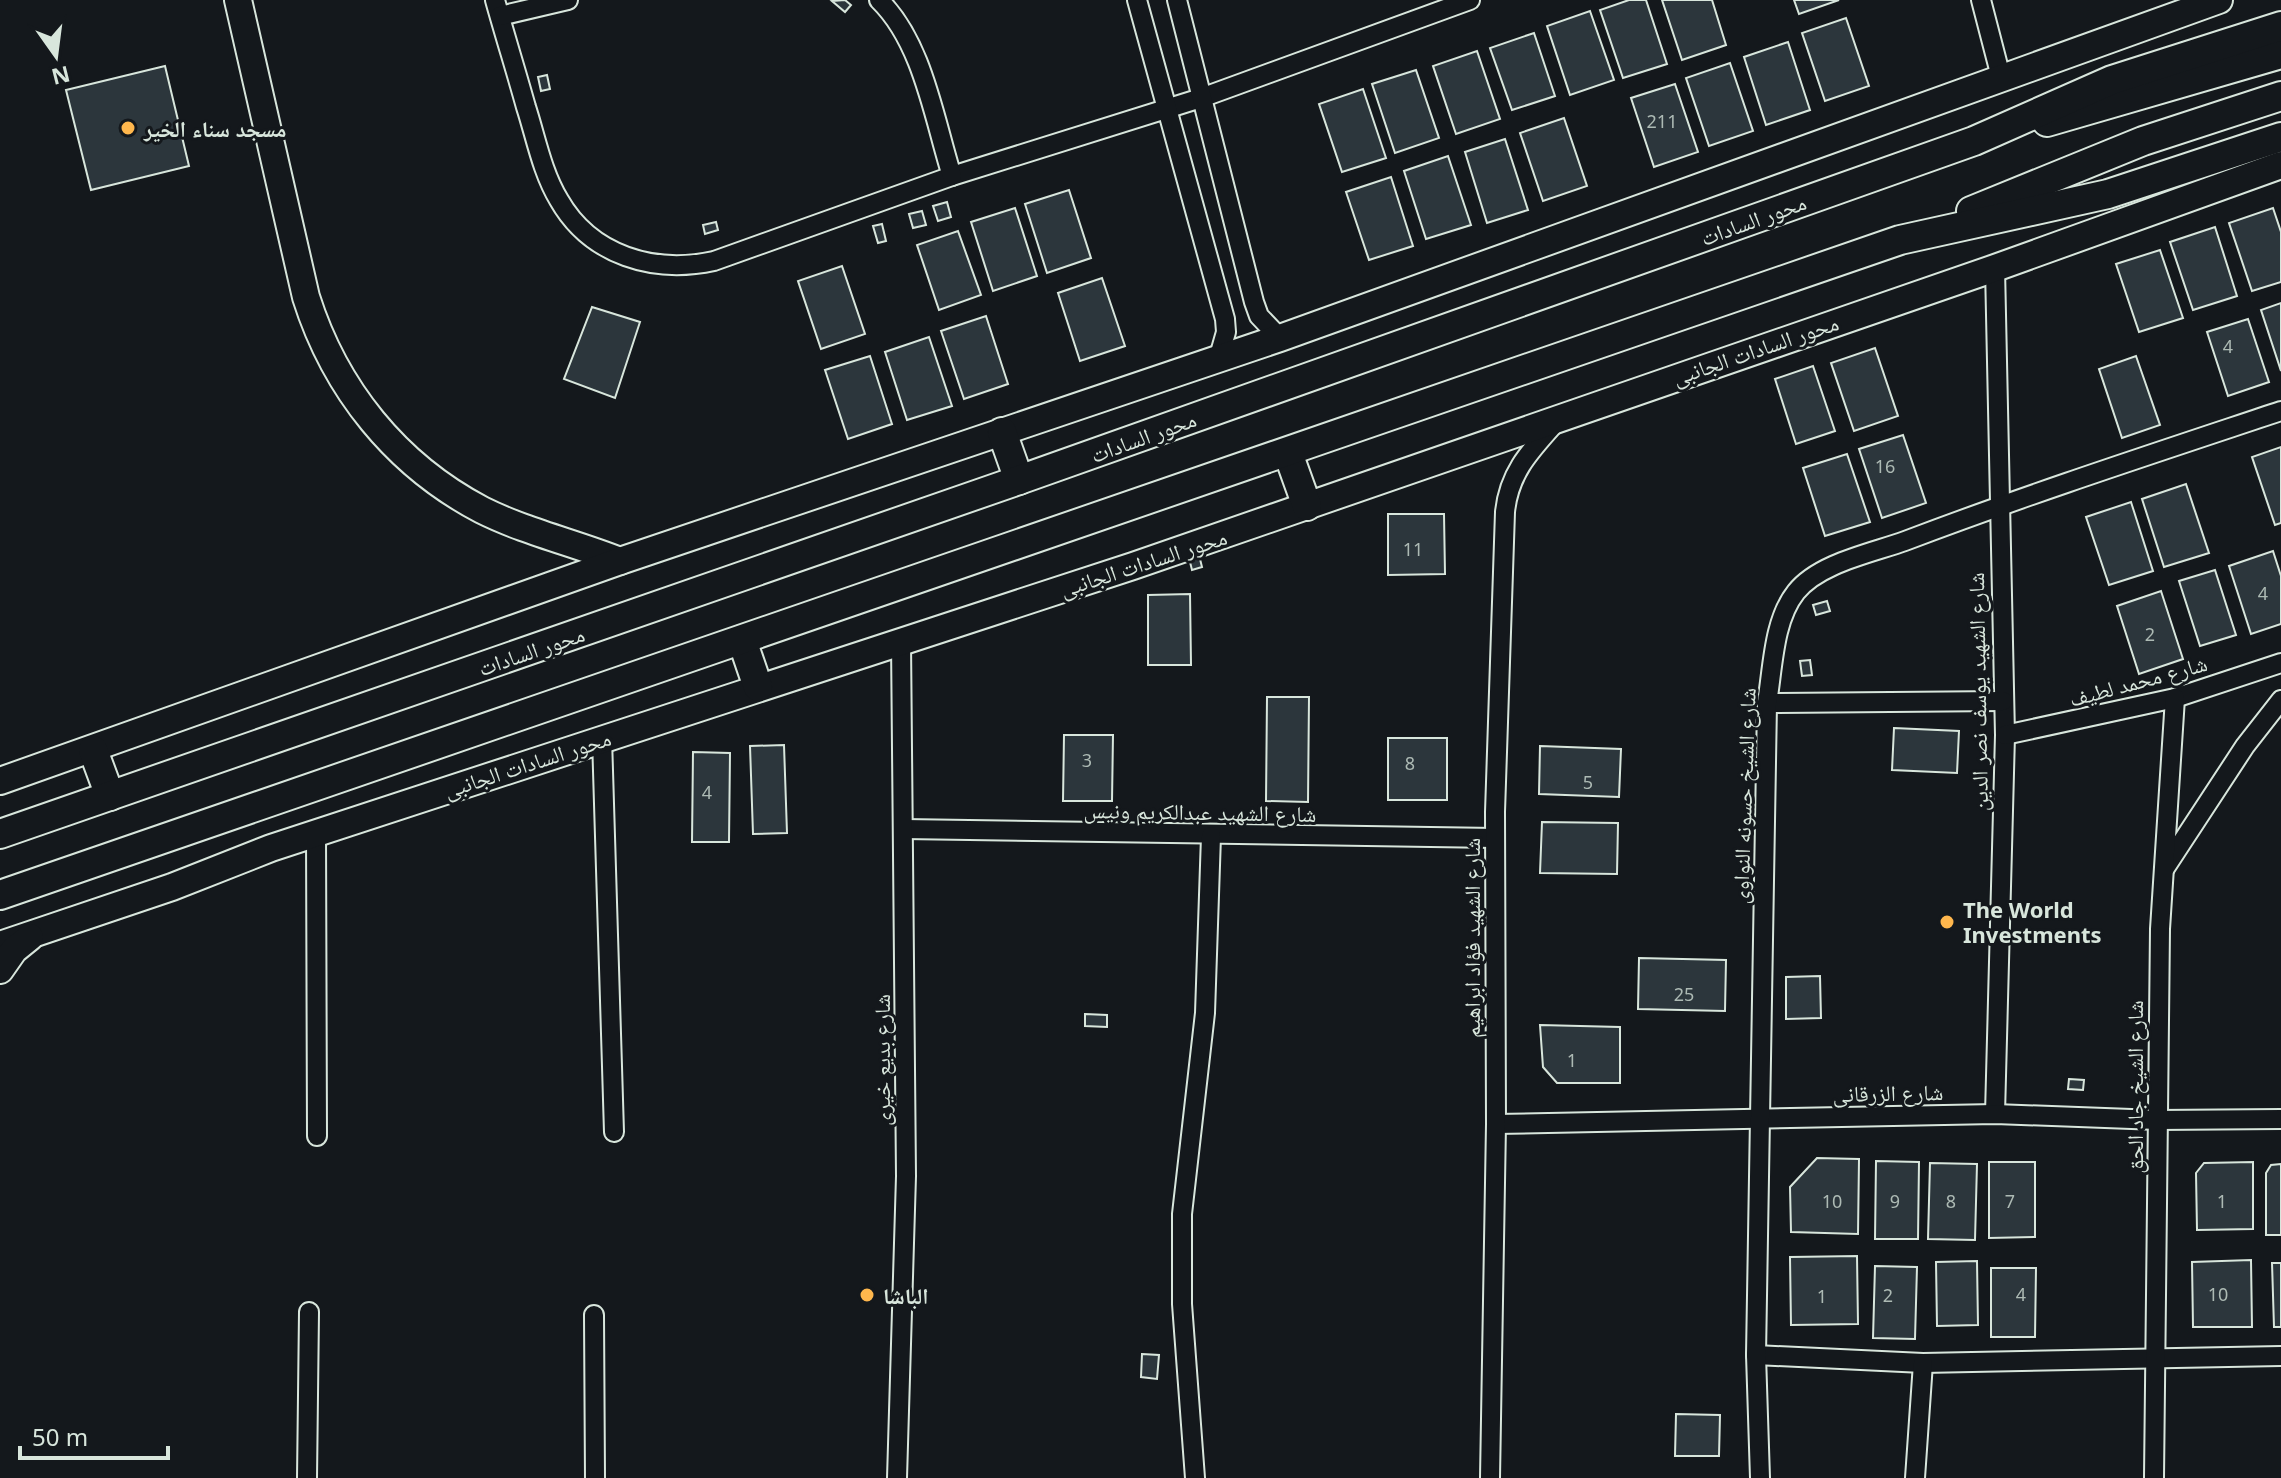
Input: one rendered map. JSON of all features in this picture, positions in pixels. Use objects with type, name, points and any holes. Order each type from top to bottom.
[{"type":"main road","name":"محور السادات","points":[[0,834],[1019,480],[1974,141],[2112,80],[2281,26]]},
{"type":"main road","points":[[1974,141],[2131,100],[2281,54]]},
{"type":"main road","points":[[0,895],[1900,240],[2143,141],[2281,96]]},
{"type":"main road","points":[[1900,240],[2108,194],[2281,137]]},
{"type":"main road","points":[[1002,432],[1019,480]]},
{"type":"main road","points":[[1288,453],[1307,506]]},
{"type":"main road","points":[[742,640],[758,687]]},
{"type":"main road","points":[[93,750],[110,796]]},
{"type":"street","points":[[238,0],[306,297],[323,341],[351,394],[387,441],[449,491],[515,524],[620,561]]},
{"type":"street","points":[[568,0],[498,8],[546,174],[558,199],[586,233],[628,258],[653,266],[714,261],[952,176],[1201,98],[1418,8],[1470,0]]},
{"type":"street","points":[[879,0],[899,25],[917,64],[952,176]]},
{"type":"street","points":[[1137,0],[1225,319],[1226,332],[1218,360]]},
{"type":"street","points":[[1177,0],[1254,302],[1259,316],[1280,338]]},
{"type":"street","points":[[1981,0],[2002,81]]},
{"type":"street","points":[[0,781],[620,561],[1218,360],[2002,81],[2219,0]]},
{"type":"street","name":"محور السادات الجانبى","points":[[0,945],[316,833],[1307,506],[1995,268],[2281,165]]},
{"type":"street","name":"شارع الشهيد يوسف نصر الدين","points":[[1995,268],[2005,735],[1995,1114]]},
{"type":"street","name":"شارع الشيخ حسونه النواوى","points":[[1760,1478],[1756,1355],[1767,703],[1781,622],[1796,591],[1811,578],[1999,506],[2281,411]]},
{"type":"street","name":"شارع الشهيد فؤاد ابراهيم","points":[[1490,1478],[1496,1124],[1495,838],[1506,500],[1516,469],[1562,416]]},
{"type":"street","name":"شارع بديع خيرى","points":[[897,1478],[906,1233],[901,641]]},
{"type":"street","name":"شارع محمد لطيف","points":[[2005,735],[2175,698],[2281,663]]},
{"type":"street","name":"شارع الشيخ جاد الحق","points":[[2154,1478],[2158,1356],[2160,929],[2175,698]]},
{"type":"street","points":[[2165,868],[2245,746],[2281,700]]},
{"type":"street","points":[[1767,703],[2003,701]]},
{"type":"street","points":[[602,738],[614,1132]]},
{"type":"street","name":"شارع الشهيد عبدالكريم ونيس","points":[[904,829],[1495,838]]},
{"type":"street","points":[[316,833],[317,1136]]},
{"type":"street","points":[[1195,1478],[1182,1304],[1182,1214],[1205,1013],[1211,836]]},
{"type":"street","points":[[0,970],[14,950],[37,932]]},
{"type":"street","name":"شارع الزرقانى","points":[[1496,1124],[1995,1114],[2158,1120],[2281,1119]]},
{"type":"street","points":[[307,1478],[309,1312]]},
{"type":"street","points":[[594,1315],[595,1478]]},
{"type":"street","points":[[1756,1355],[1923,1363],[2158,1356],[2281,1356]]},
{"type":"street","points":[[1915,1478],[1923,1363]]},
{"type":"building","points":[[845,0],[851,5],[845,12],[832,1]]},
{"type":"building","points":[[1629,0],[1646,0],[1667,64],[1623,78],[1600,10]]},
{"type":"building","points":[[1662,0],[1712,0],[1726,45],[1682,60]]},
{"type":"building","points":[[1794,0],[1839,0],[1799,14]]},
{"type":"building","points":[[1590,11],[1614,80],[1570,95],[1547,26]]},
{"type":"building","points":[[1846,18],[1869,86],[1825,101],[1802,33]]},
{"type":"building","points":[[1534,33],[1555,96],[1512,110],[1490,48]]},
{"type":"building","points":[[1788,42],[1810,110],[1766,125],[1744,57]]},
{"type":"building","points":[[1477,51],[1500,119],[1456,134],[1433,66]]},
{"type":"building","points":[[1730,63],[1753,131],[1709,146],[1686,78]]},
{"type":"building","name":"مسجد سناء الخير","points":[[165,66],[189,166],[91,190],[66,90]]},
{"type":"building","points":[[1416,70],[1439,138],[1395,153],[1372,84]]},
{"type":"building","points":[[547,75],[550,89],[541,91],[538,77]]},
{"type":"building","points":[[1675,84],[1698,152],[1654,167],[1631,98]]},
{"type":"building","points":[[1363,89],[1386,158],[1342,172],[1319,104]]},
{"type":"building","points":[[1564,118],[1587,186],[1543,201],[1520,133]]},
{"type":"building","points":[[1505,139],[1528,210],[1487,223],[1465,152]]},
{"type":"building","points":[[1448,156],[1471,225],[1426,239],[1404,171]]},
{"type":"building","points":[[1391,177],[1413,246],[1369,260],[1346,192]]},
{"type":"building","points":[[1069,190],[1091,258],[1047,273],[1025,204]]},
{"type":"building","points":[[947,202],[951,217],[938,221],[933,206]]},
{"type":"building","points":[[1015,208],[1037,276],[993,291],[971,222]]},
{"type":"building","points":[[2273,208],[2281,232],[2281,282],[2252,291],[2229,223]]},
{"type":"building","points":[[922,211],[926,225],[913,228],[909,214]]},
{"type":"building","points":[[716,222],[718,230],[705,234],[703,225]]},
{"type":"building","points":[[882,224],[886,241],[878,243],[873,226]]},
{"type":"building","points":[[2215,227],[2237,296],[2193,310],[2170,242]]},
{"type":"building","points":[[958,231],[981,295],[939,310],[917,245]]},
{"type":"building","points":[[2160,250],[2183,318],[2139,332],[2116,264]]},
{"type":"building","points":[[842,266],[865,334],[821,349],[798,281]]},
{"type":"building","points":[[1102,278],[1125,346],[1080,361],[1058,293]]},
{"type":"building","points":[[2281,303],[2281,371],[2261,310]]},
{"type":"building","points":[[592,307],[640,322],[615,398],[564,379]]},
{"type":"building","points":[[986,316],[1008,384],[964,399],[941,331]]},
{"type":"building","points":[[2248,319],[2269,382],[2228,396],[2207,332]]},
{"type":"building","points":[[929,337],[952,406],[907,420],[885,352]]},
{"type":"building","points":[[1875,348],[1898,416],[1854,431],[1831,363]]},
{"type":"building","points":[[870,356],[892,424],[848,439],[825,370]]},
{"type":"building","points":[[2136,356],[2160,425],[2122,438],[2099,369]]},
{"type":"building","points":[[1813,366],[1835,431],[1796,444],[1775,379]]},
{"type":"building","points":[[1903,435],[1926,503],[1882,518],[1859,449]]},
{"type":"building","points":[[2281,447],[2281,523],[2275,525],[2252,457]]},
{"type":"building","points":[[1847,454],[1870,522],[1825,536],[1803,468]]},
{"type":"building","points":[[2186,484],[2209,553],[2164,567],[2142,499]]},
{"type":"building","points":[[2131,502],[2153,571],[2109,585],[2086,517]]},
{"type":"building","points":[[1388,514],[1444,514],[1445,574],[1388,575]]},
{"type":"building","points":[[2273,551],[2281,576],[2281,624],[2251,634],[2229,566]]},
{"type":"building","points":[[1199,555],[1202,567],[1192,570],[1189,558]]},
{"type":"building","points":[[2215,570],[2236,635],[2200,646],[2179,581]]},
{"type":"building","points":[[2161,591],[2183,659],[2139,674],[2117,606]]},
{"type":"building","points":[[1190,594],[1191,665],[1148,665],[1148,595]]},
{"type":"building","points":[[1827,601],[1830,611],[1816,615],[1813,605]]},
{"type":"building","points":[[1810,660],[1812,675],[1802,676],[1800,661]]},
{"type":"building","points":[[1267,697],[1309,697],[1308,802],[1266,801]]},
{"type":"building","points":[[1894,728],[1959,731],[1957,773],[1892,770]]},
{"type":"building","points":[[1064,735],[1113,735],[1112,801],[1063,801]]},
{"type":"building","points":[[1388,738],[1447,738],[1447,800],[1388,800]]},
{"type":"building","points":[[784,745],[787,833],[753,834],[750,746]]},
{"type":"building","points":[[1540,746],[1621,749],[1619,797],[1539,794]]},
{"type":"building","points":[[693,752],[730,753],[729,842],[692,842]]},
{"type":"building","points":[[1542,822],[1618,823],[1617,874],[1540,873]]},
{"type":"building","points":[[1639,958],[1726,960],[1725,1011],[1638,1009]]},
{"type":"building","points":[[1820,976],[1821,1018],[1786,1019],[1786,977]]},
{"type":"building","points":[[1085,1014],[1107,1015],[1107,1027],[1085,1026]]},
{"type":"building","points":[[1540,1025],[1620,1027],[1620,1083],[1557,1083],[1543,1067]]},
{"type":"building","points":[[2069,1079],[2084,1080],[2083,1090],[2068,1089]]},
{"type":"building","points":[[1817,1158],[1859,1159],[1858,1234],[1791,1232],[1790,1187]]},
{"type":"building","points":[[1876,1161],[1919,1162],[1918,1239],[1875,1239]]},
{"type":"building","points":[[1989,1162],[2035,1162],[2035,1237],[1989,1238]]},
{"type":"building","points":[[2253,1162],[2253,1229],[2197,1230],[2196,1173],[2204,1163]]},
{"type":"building","points":[[1930,1163],[1977,1164],[1975,1240],[1928,1239]]},
{"type":"building","points":[[2281,1164],[2281,1235],[2266,1235],[2266,1173],[2271,1165]]},
{"type":"building","points":[[1857,1256],[1858,1324],[1791,1325],[1790,1257]]},
{"type":"building","points":[[2251,1260],[2252,1327],[2193,1327],[2192,1262]]},
{"type":"building","points":[[1977,1261],[1978,1325],[1937,1326],[1936,1262]]},
{"type":"building","points":[[2272,1263],[2281,1263],[2281,1327],[2274,1327]]},
{"type":"building","points":[[1875,1266],[1917,1267],[1915,1339],[1873,1338]]},
{"type":"building","points":[[1991,1268],[2036,1268],[2035,1337],[1991,1337]]},
{"type":"building","points":[[1142,1354],[1159,1355],[1157,1379],[1141,1377]]},
{"type":"building","points":[[1676,1414],[1720,1415],[1719,1456],[1675,1456]]},
{"type":"place","name":"مسجد سناء الخير","points":[[128,128]]},
{"type":"place","name":"The World Investments","points":[[1947,922]]},
{"type":"place","name":"الباشا","points":[[867,1295]]}]
